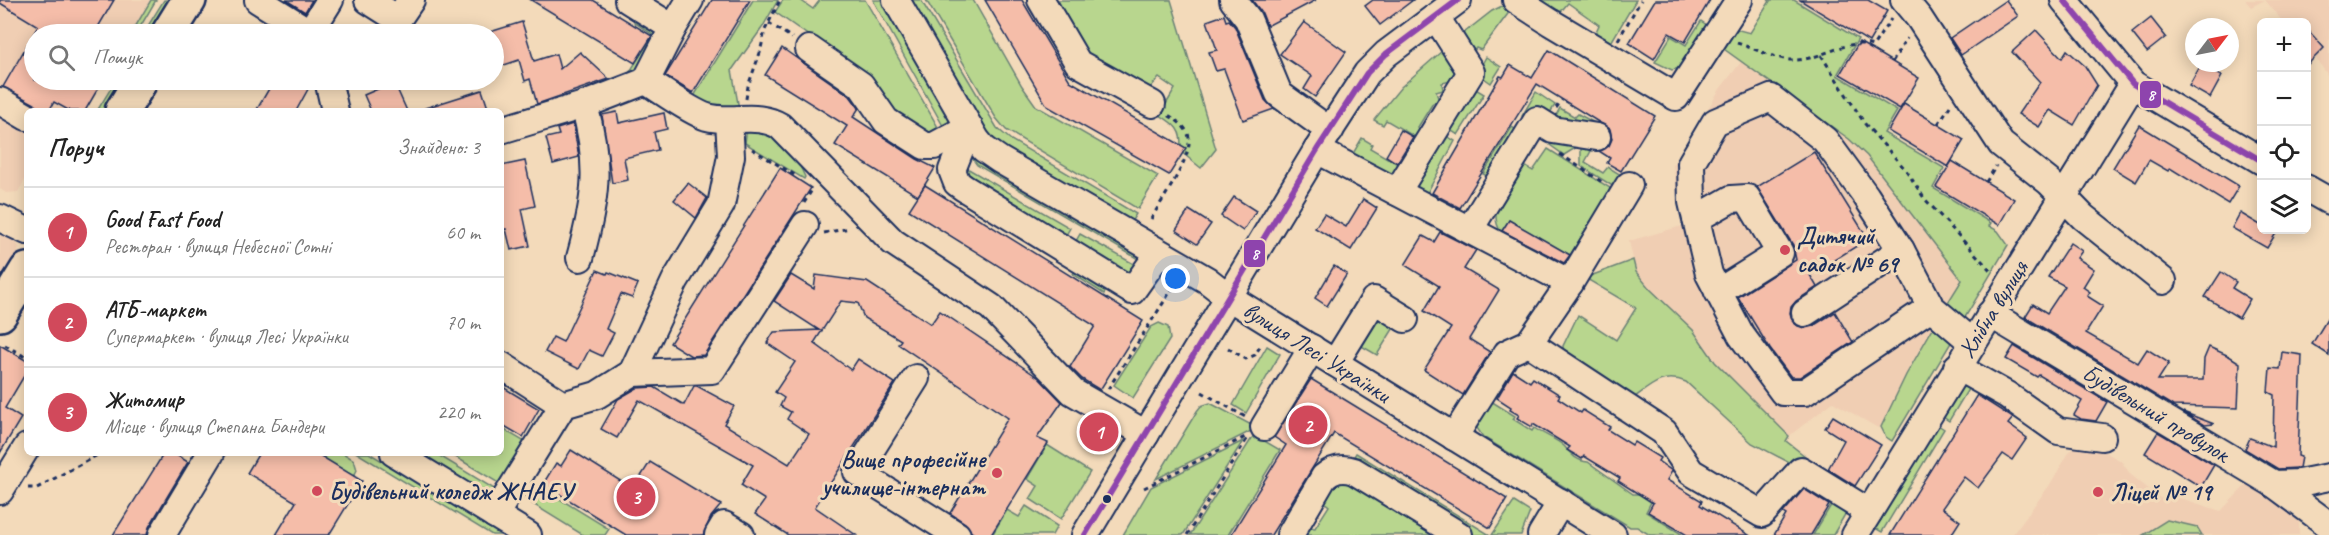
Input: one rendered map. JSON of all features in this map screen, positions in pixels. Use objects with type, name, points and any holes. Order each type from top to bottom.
[{"type":"highway","points":[[174,24],[189,0]]},
{"type":"highway","points":[[124,108],[135,90]]},
{"type":"highway","points":[[3,330],[24,278]]},
{"type":"street","points":[[258,0],[296,24]]},
{"type":"street","points":[[316,24],[330,0]]},
{"type":"street","points":[[368,0],[398,19],[411,0]]},
{"type":"street","points":[[628,0],[673,28]]},
{"type":"street","points":[[504,129],[584,105],[646,81],[690,0]]},
{"type":"street","name":"вулиця Лесі Українки","points":[[896,0],[984,149],[1207,280],[1230,298],[1613,535]]},
{"type":"street","points":[[1041,0],[1078,63],[1152,104]]},
{"type":"street","points":[[1233,0],[1248,19],[1279,94],[1324,141],[1397,192],[1570,283]]},
{"type":"street","points":[[1085,535],[1324,141],[1372,68],[1386,54],[1458,0]]},
{"type":"street","points":[[1516,0],[1676,97],[1739,0]]},
{"type":"street","points":[[2064,0],[2133,84],[2257,158]]},
{"type":"street","points":[[1898,9],[1925,27],[2001,144],[2049,182],[2083,217],[2163,281]]},
{"type":"street","points":[[1397,192],[1471,72],[1436,17]]},
{"type":"street","points":[[809,50],[861,85],[886,121],[925,146],[934,146],[969,127]]},
{"type":"street","points":[[646,81],[705,117],[734,125],[760,118],[780,126],[893,242],[991,307],[1073,392],[1146,434]]},
{"type":"street","name":"Хлібна вулиця","points":[[1855,535],[2133,84]]},
{"type":"street","points":[[330,90],[334,108]]},
{"type":"street","points":[[1931,307],[1806,392],[1783,392],[1741,335],[1709,274],[1692,202],[1691,163],[1715,122],[1771,98],[1825,140],[1866,196],[1901,250],[1931,307],[1972,342]]},
{"type":"street","points":[[0,101],[24,115]]},
{"type":"street","points":[[580,258],[589,225],[596,171],[584,105]]},
{"type":"street","points":[[1470,229],[1537,120],[1553,130],[1597,137]]},
{"type":"street","points":[[632,373],[675,281],[721,205],[731,156],[734,125]]},
{"type":"street","points":[[969,127],[952,170],[957,183],[964,188],[1132,291],[1160,253]]},
{"type":"street","points":[[1454,437],[1507,353],[1529,343],[1570,283],[1626,190]]},
{"type":"street","points":[[2311,190],[2329,201]]},
{"type":"street","points":[[1696,219],[1731,199],[1747,198],[1780,253],[1718,291]]},
{"type":"street","points":[[0,218],[24,230]]},
{"type":"street","points":[[495,515],[563,405],[597,395],[632,373],[712,370],[800,232]]},
{"type":"street","points":[[1805,313],[1901,250]]},
{"type":"street","points":[[1335,363],[1374,300],[1405,319]]},
{"type":"street","name":"Будівельний провулок","points":[[1990,314],[2274,484],[2320,526]]},
{"type":"street","points":[[1529,343],[1664,432],[1691,472],[1762,514],[1801,470],[1869,512]]},
{"type":"street","points":[[1264,427],[1312,348]]},
{"type":"street","points":[[504,367],[563,405]]},
{"type":"street","points":[[1957,367],[2007,395],[2058,431],[2102,437]]},
{"type":"street","points":[[916,378],[857,472],[957,535]]},
{"type":"street","points":[[2,488],[24,452]]},
{"type":"street","points":[[162,535],[209,456]]},
{"type":"street","points":[[399,456],[528,535]]},
{"type":"street","points":[[1290,535],[1324,477],[1341,468],[1354,471],[1459,535]]},
{"type":"street","points":[[2274,484],[2299,483],[2329,477]]},
{"type":"street","points":[[1541,535],[1561,502]]},
{"type":"street","points":[[718,535],[724,525],[741,535]]},
{"type":"path","points":[[780,0],[769,23],[734,125],[804,181]]},
{"type":"path","points":[[1609,56],[1641,0]]},
{"type":"path","points":[[1716,36],[1791,60],[1821,55],[1861,42],[1873,46],[1898,9]]},
{"type":"path","points":[[769,23],[809,50]]},
{"type":"path","points":[[1821,55],[1865,124],[1906,171],[1924,198],[1995,274]]},
{"type":"path","points":[[1151,219],[1188,153],[1190,140],[1184,127],[1152,104]]},
{"type":"path","points":[[1529,134],[1626,190]]},
{"type":"path","points":[[800,232],[875,222]]},
{"type":"path","points":[[1098,406],[1175,284]]},
{"type":"path","points":[[3,330],[24,354]]},
{"type":"path","points":[[1228,348],[1246,359],[1251,358],[1265,339]]},
{"type":"path","points":[[1202,392],[1264,427]]},
{"type":"path","points":[[1144,488],[1250,435],[1187,535]]},
{"type":"path","points":[[2,488],[37,488],[96,456]]},
{"type":"shaded area","points":[[0,0],[151,0],[137,24],[24,24],[24,90],[98,90],[88,108],[24,108],[24,181],[18,192],[6,193],[0,189]]},
{"type":"shaded area","points":[[2245,0],[2265,0],[2251,7]]},
{"type":"shaded area","points":[[2265,0],[2329,0],[2329,77],[2315,57],[2311,58],[2311,18],[2280,18]]},
{"type":"shaded area","name":"Дитячий садок № 69","points":[[1741,62],[1849,139],[1867,156],[1962,280],[1906,375],[1881,427],[1878,428],[1833,402],[1789,436],[1715,362],[1693,330],[1649,288],[1636,272],[1629,241],[1682,226],[1673,165],[1720,89]]},
{"type":"shaded area","points":[[0,230],[14,239],[19,247],[17,255],[0,283]]},
{"type":"shaded area","name":"Ліцей № 19","points":[[2085,441],[2121,461],[2131,475],[2160,498],[2177,497],[2221,511],[2249,482],[2299,518],[2299,535],[2012,535],[2049,486],[2070,451]]},
{"type":"green space","points":[[151,0],[156,0],[142,24],[137,24]]},
{"type":"green space","points":[[164,0],[171,0],[156,24],[149,24]]},
{"type":"green space","points":[[753,0],[778,0],[762,28],[732,70],[739,109],[737,112],[691,101]]},
{"type":"green space","points":[[783,0],[800,0],[813,9],[820,0],[865,0],[943,136],[937,139],[892,118],[853,67],[775,12]]},
{"type":"green space","points":[[873,0],[882,0],[952,123],[947,133]]},
{"type":"green space","points":[[909,0],[921,0],[997,128],[1011,140],[1136,214],[1131,222],[1009,152],[985,130]]},
{"type":"green space","points":[[926,0],[973,0],[1022,86],[1036,106],[1158,176],[1138,209],[1006,130],[996,118]]},
{"type":"green space","points":[[1046,0],[1171,0],[1216,149],[1201,168],[1180,151],[1180,136],[1175,126],[1152,110],[1165,106],[1175,89],[1159,78],[1147,91],[1089,64]]},
{"type":"green space","points":[[1530,0],[1636,0],[1609,46],[1594,36],[1599,25],[1568,3],[1558,15]]},
{"type":"green space","points":[[1768,0],[1794,0],[1858,39],[1837,75],[1897,111],[1884,133],[1944,168],[1933,188],[1991,223],[1989,226],[1998,231],[2008,245],[1960,326],[1942,312],[1962,280],[1867,156],[1849,139],[1717,44],[1728,27],[1750,33],[1770,1]]},
{"type":"green space","points":[[1506,4],[1513,7],[1481,50],[1476,48],[1469,59],[1460,36],[1492,11]]},
{"type":"green space","points":[[638,14],[657,30],[650,65],[626,78],[653,35],[634,22]]},
{"type":"green space","points":[[1701,21],[1711,28],[1683,67],[1672,70],[1655,62],[1671,36],[1686,45]]},
{"type":"green space","points":[[1442,51],[1451,63],[1457,59],[1459,79],[1442,83],[1443,90],[1436,92],[1438,98],[1452,95],[1449,99],[1433,103],[1418,127],[1422,143],[1397,179],[1351,157],[1362,138],[1372,144],[1370,148],[1401,166],[1417,138],[1386,120],[1383,125],[1374,120],[1401,87]]},
{"type":"green space","points":[[1486,57],[1501,67],[1491,83],[1477,73]]},
{"type":"green space","points":[[1469,85],[1484,94],[1458,135],[1444,126]]},
{"type":"green space","points":[[110,90],[117,90],[106,108],[99,108]]},
{"type":"green space","points":[[1536,92],[1555,105],[1548,116],[1528,120],[1522,116]]},
{"type":"green space","points":[[1560,108],[1575,117],[1578,114],[1593,122],[1563,125],[1554,119]]},
{"type":"green space","points":[[756,123],[792,149],[804,179],[745,143],[747,128]]},
{"type":"green space","points":[[1512,127],[1516,130],[1489,177],[1483,174]]},
{"type":"green space","points":[[1440,132],[1455,141],[1426,195],[1407,186]]},
{"type":"green space","points":[[1553,139],[1578,144],[1564,155],[1550,145]]},
{"type":"green space","points":[[1581,146],[1591,151],[1585,162],[1603,173],[1608,167],[1621,175],[1614,187],[1581,166]]},
{"type":"green space","points":[[1548,149],[1610,188],[1606,200],[1570,255],[1509,220],[1501,232],[1497,223],[1498,206],[1507,188],[1523,165],[1533,171]]},
{"type":"green space","points":[[969,154],[1148,259],[1145,263],[977,165]]},
{"type":"green space","points":[[960,164],[1070,228],[1062,242],[967,183]]},
{"type":"green space","points":[[1080,234],[1141,268],[1132,277],[1072,248]]},
{"type":"green space","points":[[1633,260],[1636,272],[1649,288],[1693,330],[1715,362],[1789,436],[1786,441],[1810,460],[1802,466],[1796,466],[1752,443],[1686,382],[1670,379],[1656,382],[1630,401],[1564,355],[1563,346],[1578,315],[1616,340],[1636,308],[1585,278]]},
{"type":"green space","points":[[1079,265],[1107,289],[1104,294],[1073,274]]},
{"type":"green space","points":[[1378,310],[1398,321],[1377,355],[1358,344]]},
{"type":"green space","points":[[1937,321],[1955,336],[1892,441],[1886,437],[1881,427],[1906,375]]},
{"type":"green space","points":[[1159,323],[1168,327],[1170,339],[1133,398],[1114,385],[1151,327]]},
{"type":"green space","points":[[1267,346],[1280,354],[1246,413],[1233,405]]},
{"type":"green space","points":[[1967,377],[1973,381],[1949,421],[1943,417]]},
{"type":"green space","points":[[1486,398],[1515,416],[1513,419],[1532,431],[1534,428],[1557,441],[1577,459],[1588,462],[1633,494],[1639,494],[1651,502],[1646,512],[1683,535],[1650,535],[1637,527],[1630,527],[1483,437],[1475,425]]},
{"type":"green space","points":[[1210,403],[1257,428],[1156,479],[1197,411],[1201,406]]},
{"type":"green space","points":[[1938,425],[1944,429],[1882,532],[1875,528]]},
{"type":"green space","points":[[504,430],[523,441],[535,436],[505,487],[454,456],[504,456]]},
{"type":"green space","points":[[1254,435],[1280,450],[1228,535],[1190,535]]},
{"type":"green space","points":[[1243,441],[1183,535],[1123,535],[1151,487]]},
{"type":"green space","points":[[1047,445],[1090,472],[1061,519],[1030,499],[1038,486],[1027,479]]},
{"type":"green space","points":[[1356,453],[1490,535],[1467,535],[1350,463]]},
{"type":"green space","points":[[318,456],[348,456],[354,460],[357,470],[353,478]]},
{"type":"green space","points":[[362,456],[374,456],[504,535],[492,535]]},
{"type":"green space","points":[[421,456],[440,456],[501,493],[490,497]]},
{"type":"green space","points":[[1345,480],[1431,530],[1432,535],[1296,535],[1304,527],[1315,528],[1329,506],[1317,496],[1323,489]]},
{"type":"green space","points":[[537,485],[609,529],[605,535],[583,535],[528,501]]},
{"type":"green space","points":[[1836,497],[1850,506],[1833,535],[1813,535]]},
{"type":"green space","points":[[1514,502],[1530,512],[1521,535],[1492,535]]},
{"type":"green space","points":[[1026,506],[1057,526],[1052,535],[992,535],[1007,510],[1019,517]]},
{"type":"green space","points":[[2167,520],[2197,527],[2202,535],[2143,535]]},
{"type":"building","points":[[0,0],[114,0],[100,24],[35,24],[0,3]]},
{"type":"building","points":[[286,0],[312,0],[305,12]]},
{"type":"building","points":[[531,0],[593,0],[652,36],[635,63]]},
{"type":"building","points":[[712,0],[750,0],[693,93],[665,76]]},
{"type":"building","points":[[985,0],[1022,0],[1070,81],[1186,148],[1169,175],[1047,106]]},
{"type":"building","points":[[1252,0],[1316,0],[1267,26],[1262,13]]},
{"type":"building","points":[[1373,0],[1413,0],[1380,25],[1365,6]]},
{"type":"building","points":[[1655,0],[1710,0],[1685,42],[1669,33],[1654,59],[1629,43]]},
{"type":"building","points":[[1800,0],[1868,0],[1887,11],[1869,42]]},
{"type":"building","points":[[2006,0],[2018,16],[1961,55],[1950,38]]},
{"type":"building","points":[[1224,15],[1226,21],[1229,20],[1235,27],[1265,100],[1274,109],[1243,120],[1224,69],[1216,71],[1209,52],[1217,50],[1207,21]]},
{"type":"building","points":[[2151,18],[2166,37],[2147,52],[2132,33]]},
{"type":"building","points":[[522,22],[534,61],[556,54],[560,69],[580,52],[609,79],[537,104],[530,79],[525,81],[519,60],[504,65],[504,28]]},
{"type":"building","points":[[1304,22],[1346,52],[1315,97],[1304,89],[1312,76],[1280,54]]},
{"type":"building","points":[[2036,30],[2062,58],[2067,50],[2085,66],[2097,85],[2074,125],[2050,110],[2039,127],[2018,114],[2040,82],[2012,52]]},
{"type":"building","points":[[2311,33],[2324,48],[2311,61]]},
{"type":"building","points":[[1859,42],[1919,78],[1900,109],[1840,74]]},
{"type":"building","points":[[782,48],[850,96],[859,108],[853,117],[917,159],[935,168],[918,196],[835,145],[847,126],[765,75]]},
{"type":"building","points":[[24,50],[24,90],[97,90],[87,108],[65,108],[54,102],[51,108],[38,108],[35,104],[3,87]]},
{"type":"building","points":[[1549,50],[1655,116],[1621,171],[1607,163],[1610,158],[1599,151],[1609,146],[1612,139],[1610,129],[1537,84],[1460,208],[1432,193],[1500,76],[1503,77],[1510,65],[1532,78]]},
{"type":"building","points":[[2197,72],[2214,72],[2222,76],[2210,98],[2189,86]]},
{"type":"building","points":[[268,90],[308,90],[298,108],[258,108]]},
{"type":"building","points":[[376,90],[398,90],[406,108],[370,108],[364,95]]},
{"type":"building","points":[[482,90],[488,108],[425,108]]},
{"type":"building","points":[[1904,104],[1964,140],[1948,167],[1888,131]]},
{"type":"building","points":[[617,112],[619,123],[664,113],[667,129],[654,132],[658,150],[624,158],[628,180],[612,183],[602,115]]},
{"type":"building","points":[[573,124],[579,157],[553,164],[546,138],[559,135],[557,129]]},
{"type":"building","points":[[2139,125],[2239,186],[2228,204],[2170,168],[2168,171],[2149,160],[2136,182],[2113,168]]},
{"type":"building","points":[[1401,130],[1413,137],[1397,163],[1386,156]]},
{"type":"building","points":[[1814,152],[1868,239],[1810,275],[1817,287],[1796,301],[1790,313],[1793,322],[1805,328],[1813,326],[1835,312],[1853,342],[1800,377],[1791,377],[1770,349],[1738,297],[1796,260],[1793,245],[1757,187]]},
{"type":"building","points":[[525,161],[535,206],[522,209],[530,246],[511,250],[506,229],[504,229],[504,165]]},
{"type":"building","points":[[1952,161],[2014,199],[1999,225],[1936,187]]},
{"type":"building","points":[[780,168],[811,188],[704,355],[691,356],[670,343]]},
{"type":"building","points":[[688,183],[707,198],[696,218],[674,200]]},
{"type":"building","points":[[925,185],[1143,321],[1100,390],[1082,379],[1070,367],[1095,326],[909,210]]},
{"type":"building","points":[[1234,197],[1256,211],[1243,231],[1221,216]]},
{"type":"building","points":[[1363,199],[1377,208],[1351,250],[1315,228],[1324,214],[1346,227]]},
{"type":"building","points":[[1189,210],[1211,224],[1197,244],[1176,230]]},
{"type":"building","points":[[2240,213],[2257,223],[2257,234],[2276,234],[2267,248],[2232,228]]},
{"type":"building","points":[[1509,220],[1570,255],[1564,263],[1502,231]]},
{"type":"building","points":[[1440,232],[1476,250],[1464,269],[1499,290],[1469,339],[1490,352],[1463,395],[1424,370],[1451,328],[1424,311],[1439,286],[1405,265],[1423,236],[1434,242]]},
{"type":"building","points":[[2070,243],[2082,251],[2077,258],[2094,269],[2083,287],[2090,292],[2087,296],[2103,306],[2086,333],[2138,363],[2147,349],[2169,363],[2158,380],[2203,380],[2204,359],[2209,347],[2229,356],[2240,363],[2238,408],[2173,406],[2025,317],[2033,304],[2047,313],[2065,286],[2048,277]]},
{"type":"building","points":[[1334,266],[1347,274],[1327,306],[1315,298]]},
{"type":"building","points":[[597,270],[638,284],[632,298],[621,294],[606,329],[614,333],[602,356],[589,350],[579,369],[545,352],[553,337],[563,342]]},
{"type":"building","points":[[2221,272],[2236,282],[2232,288],[2250,299],[2239,318],[2205,297]]},
{"type":"building","points":[[791,275],[814,289],[816,275],[867,282],[931,324],[940,311],[1039,378],[1062,402],[1037,438],[1048,443],[991,535],[976,535],[965,523],[950,513],[1008,418],[898,344],[901,340],[864,318],[858,303],[841,301],[814,343],[851,370],[858,359],[895,383],[815,507],[856,535],[788,535],[755,514],[765,500],[741,485],[753,465],[639,400],[617,438],[601,429],[618,399],[637,388],[654,387],[684,405],[694,386],[697,386],[734,406],[724,424],[789,464],[809,434],[787,419],[791,412],[780,406],[784,398],[775,392],[795,362],[767,343],[774,332],[819,330],[774,301]]},
{"type":"building","points":[[2329,316],[2329,355],[2312,344]]},
{"type":"building","points":[[0,345],[24,359],[24,376],[5,408],[21,418],[0,453]]},
{"type":"building","points":[[2014,346],[2107,402],[2096,421],[2081,419],[2074,415],[2082,401],[2039,375],[2037,377],[2006,359]]},
{"type":"building","points":[[2282,352],[2302,355],[2299,468],[2278,469],[2245,449],[2250,438],[2273,447],[2274,395],[2268,392],[2270,368],[2280,369]]},
{"type":"building","points":[[1513,371],[1530,382],[1533,378],[1560,395],[1558,398],[1581,413],[1583,410],[1610,427],[1608,430],[1632,445],[1634,442],[1660,458],[1658,461],[1672,471],[1667,480],[1702,501],[1700,505],[1749,535],[1687,535],[1648,512],[1653,503],[1618,481],[1620,478],[1584,456],[1582,459],[1567,450],[1570,447],[1533,424],[1532,427],[1517,418],[1519,415],[1510,410],[1511,407],[1497,398]]},
{"type":"building","points":[[1311,379],[1507,499],[1490,528],[1334,433],[1271,535],[1231,535],[1286,445],[1274,437]]},
{"type":"building","points":[[504,388],[539,409],[523,437],[504,426]]},
{"type":"building","points":[[1977,395],[2013,418],[2008,424],[2027,438],[2012,460],[2003,454],[1978,488],[1964,477],[1942,508],[1960,521],[1951,535],[1890,535]]},
{"type":"building","points":[[2183,412],[2214,424],[2204,425]]},
{"type":"building","points":[[1833,416],[1881,445],[1855,486],[1828,469],[1844,440],[1825,428]]},
{"type":"building","points":[[2158,432],[2214,465],[2201,487],[2145,453]]},
{"type":"building","points":[[571,450],[633,489],[650,462],[721,505],[711,517],[703,535],[626,535],[543,484],[556,463],[561,466]]},
{"type":"building","points":[[162,456],[178,456],[188,462],[149,527],[147,535],[113,535]]},
{"type":"building","name":"Будівельний коледж ЖНАЕУ","points":[[257,456],[321,456],[362,481],[329,535],[276,535],[296,502],[247,473]]},
{"type":"building","points":[[1804,489],[1829,505],[1811,535],[1774,535],[1786,515],[1783,513]]},
{"type":"transit line","name":"8","points":[[1085,535],[1317,150],[1367,73],[1386,54],[1458,0]]},
{"type":"transit line","name":"8","points":[[2064,0],[2133,84],[2257,158]]},
{"type":"place","name":"Дитячий садок № 69","points":[[1785,250]]},
{"type":"place","name":"АТБ-маркет","points":[[1308,425]]},
{"type":"place","name":"Good Fast Food","points":[[1099,432]]},
{"type":"place","name":"Вище професійне училище-інтернат","points":[[997,473]]},
{"type":"place","name":"Будівельний коледж ЖНАЕУ","points":[[317,491]]},
{"type":"place","name":"Ліцей № 19","points":[[2098,492]]},
{"type":"place","name":"Житомир","points":[[636,497]]}]
